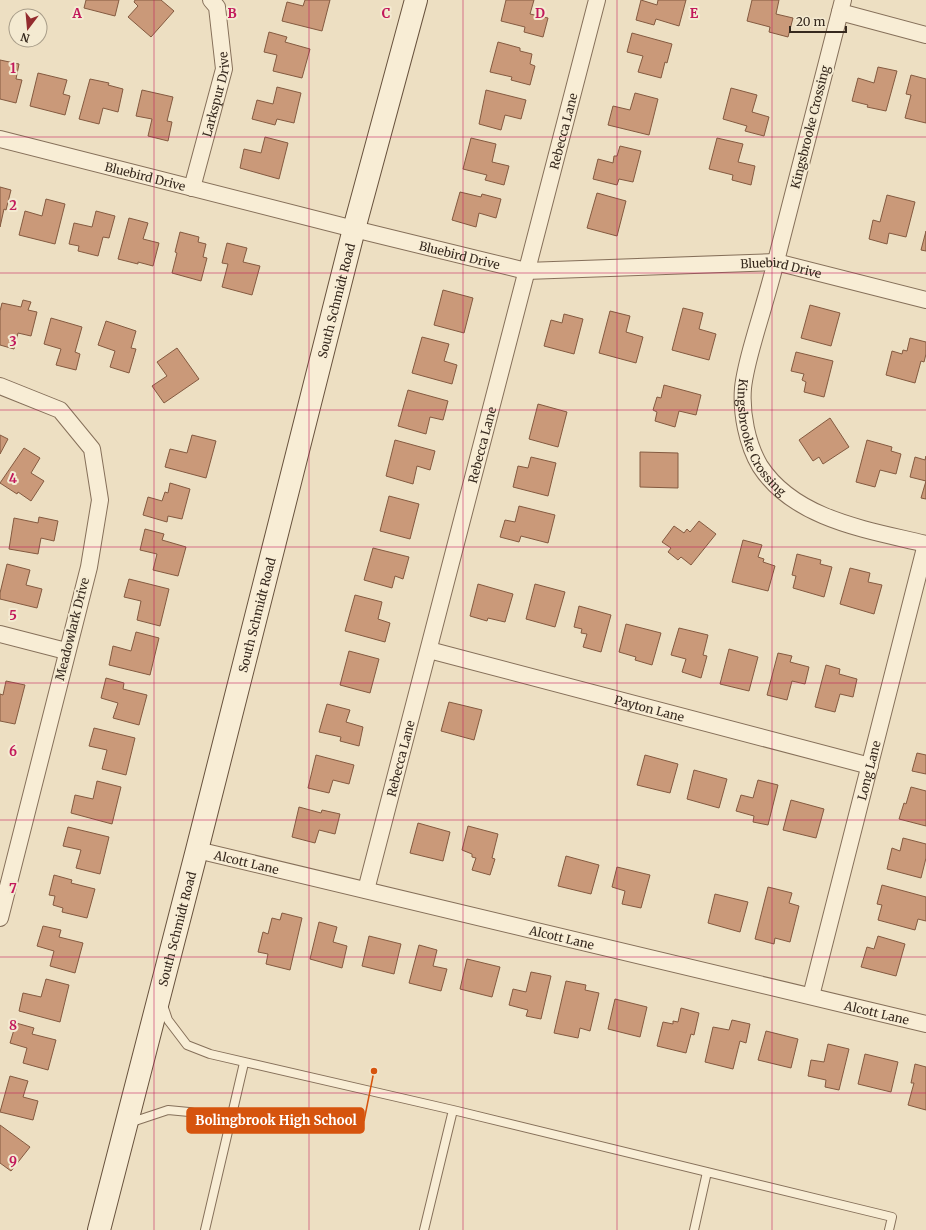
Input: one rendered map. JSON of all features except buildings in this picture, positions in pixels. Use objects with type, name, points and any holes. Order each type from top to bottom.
[{"type":"street","name":"Larkspur Drive","points":[[192,188],[224,69],[217,7],[211,0]]},
{"type":"street","name":"South Schmidt Road","points":[[99,1230],[160,996],[354,230],[416,0]]},
{"type":"street","name":"Rebecca Lane","points":[[366,890],[596,0]]},
{"type":"street","points":[[841,6],[926,35]]},
{"type":"street","name":"Kingsbrooke Crossing","points":[[841,6],[776,262],[747,363],[743,388],[743,413],[747,435],[760,465],[780,488],[799,503],[820,515],[841,522],[926,544]]},
{"type":"street","name":"Bluebird Drive","points":[[0,139],[354,230],[526,271],[776,262],[926,300]]},
{"type":"street","name":"Meadowlark Drive","points":[[0,386],[60,410],[92,449],[100,500],[89,566],[4,885],[0,918]]},
{"type":"street","name":"Long Lane","points":[[811,996],[926,544]]},
{"type":"street","points":[[0,634],[66,651]]},
{"type":"street","name":"Payton Lane","points":[[429,650],[870,766]]},
{"type":"street","name":"Alcott Lane","points":[[197,850],[926,1024]]},
{"type":"lane","points":[[160,996],[168,1020],[187,1045],[210,1054],[452,1110],[892,1217],[888,1230]]},
{"type":"lane","points":[[205,1230],[244,1063]]},
{"type":"lane","points":[[126,1124],[168,1110],[189,1112],[230,1122]]},
{"type":"lane","points":[[424,1230],[452,1110]]},
{"type":"lane","points":[[694,1230],[707,1172]]},
{"type":"place","name":"Bolingbrook High School","points":[[374,1071]]}]
